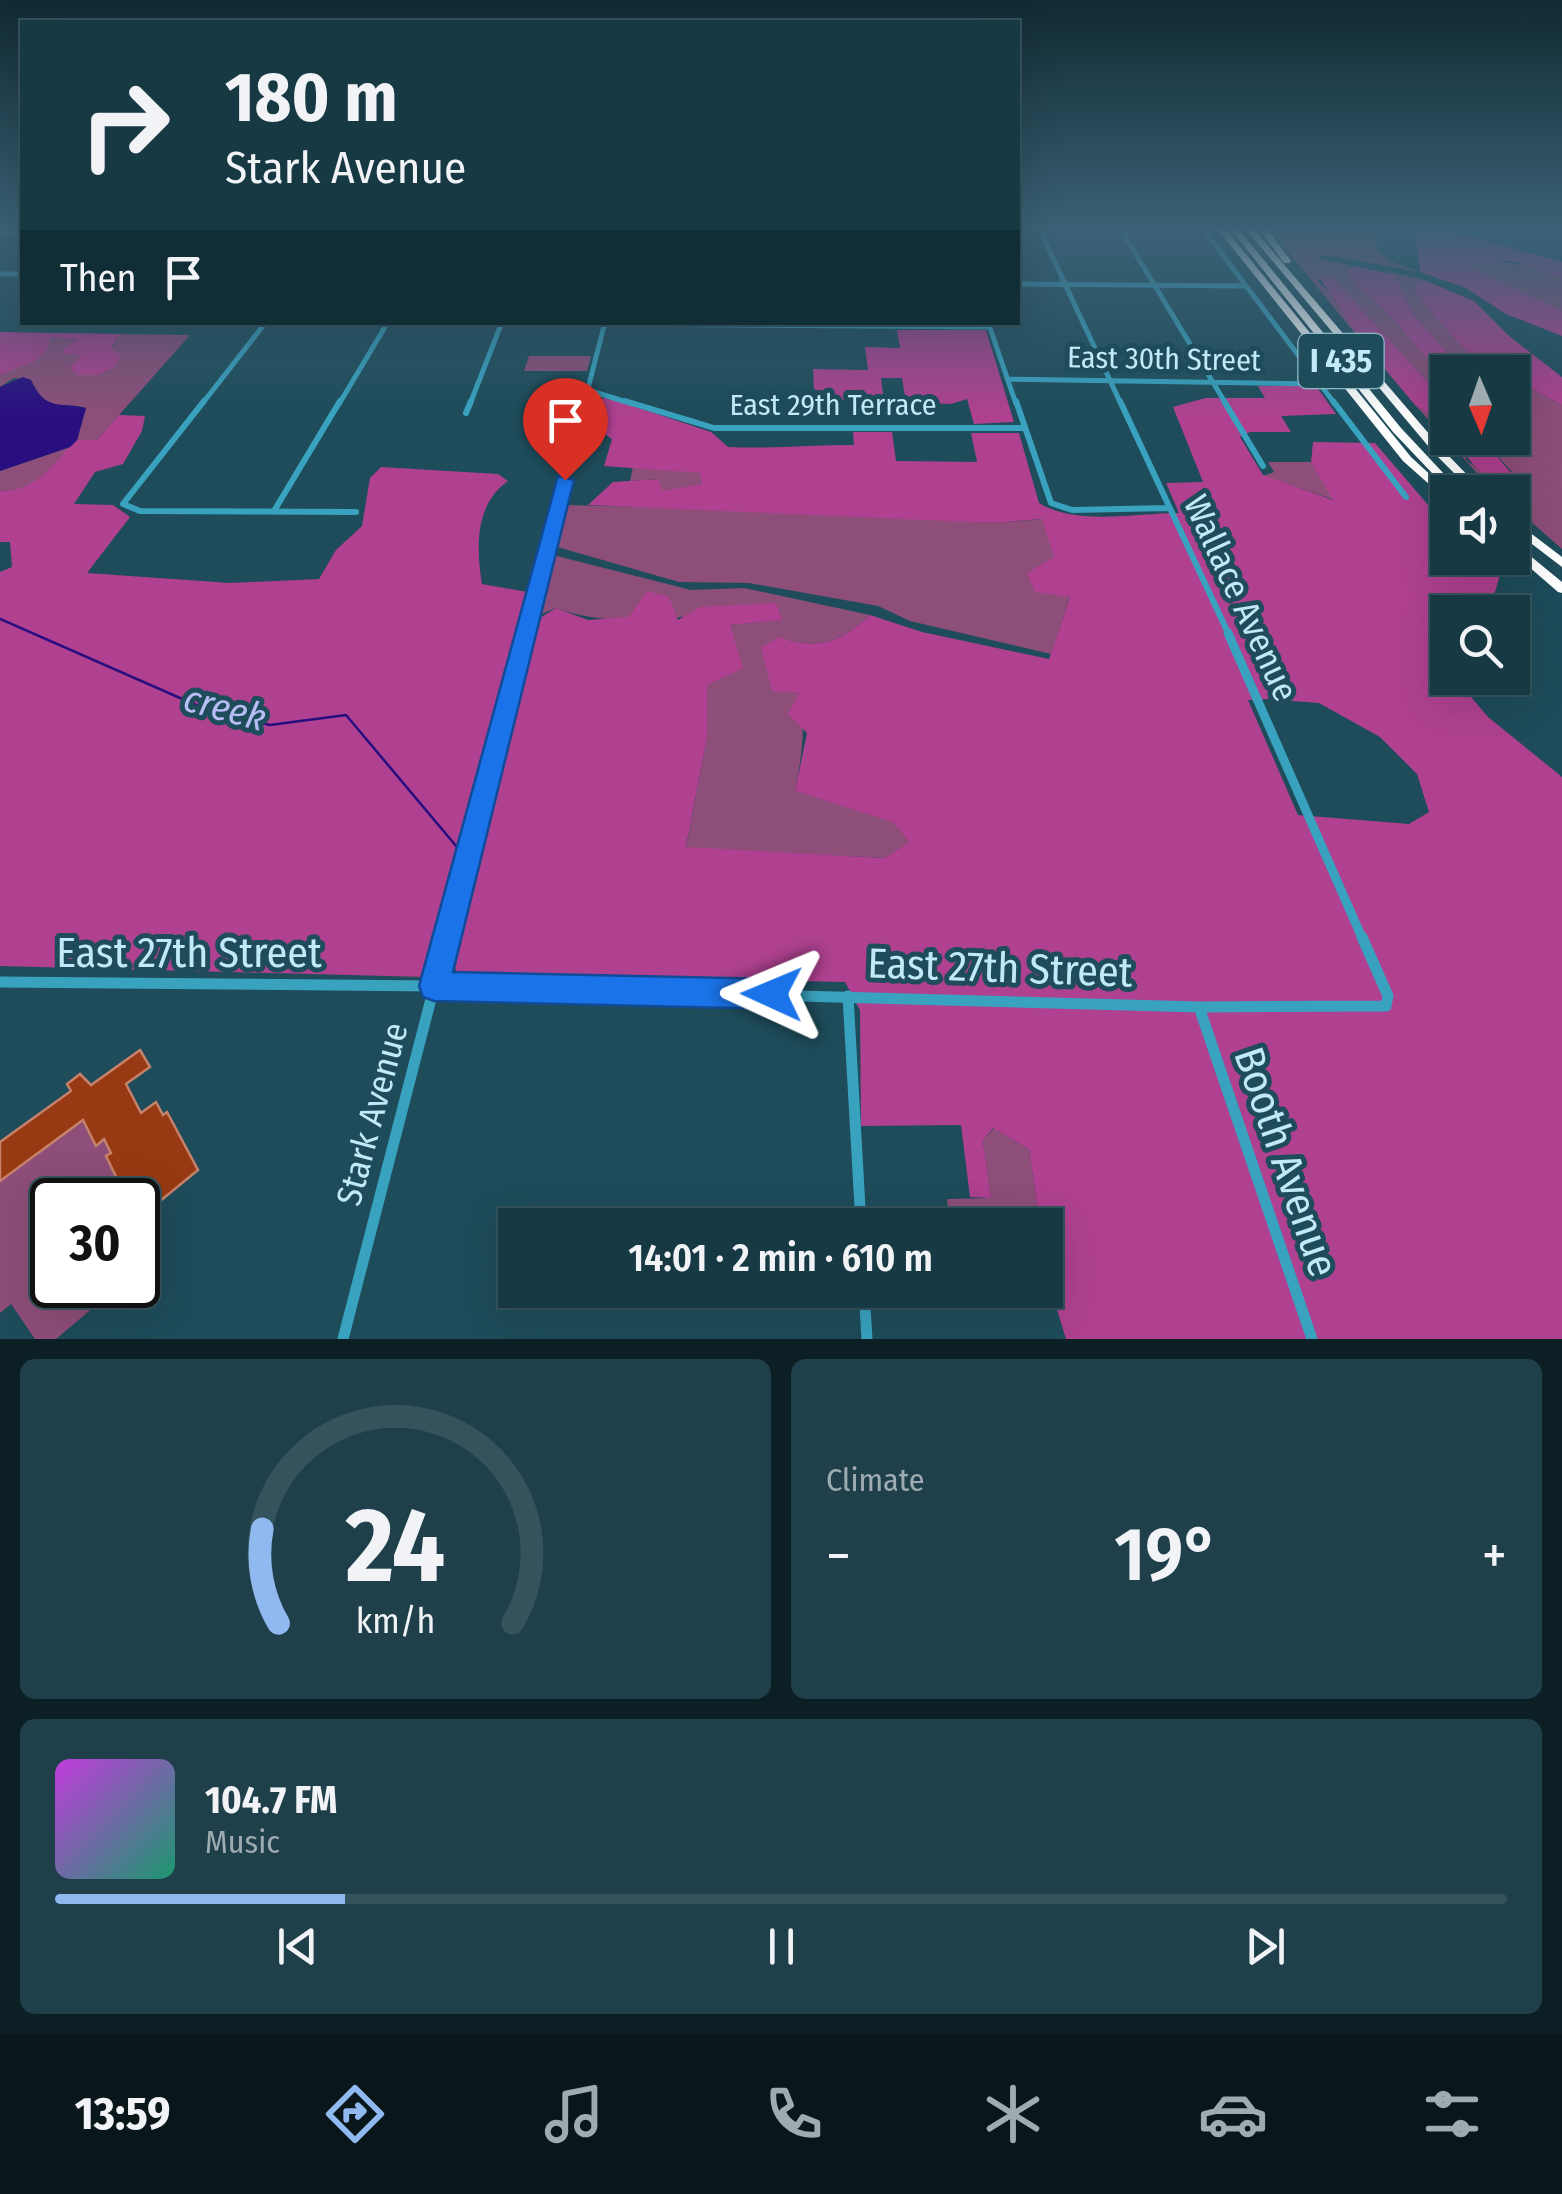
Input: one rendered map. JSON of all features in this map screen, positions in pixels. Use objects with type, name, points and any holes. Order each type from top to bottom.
[{"type":"highway","points":[[1262,288],[1280,304]]},
{"type":"highway","points":[[1268,288],[1407,459],[1430,481]]},
{"type":"highway","name":"I 435","points":[[1283,288],[1398,430],[1440,475]]},
{"type":"highway","name":"I 435","points":[[1301,288],[1462,475]]},
{"type":"highway","points":[[1302,288],[1307,296]]},
{"type":"highway","points":[[1530,538],[1562,564]]},
{"type":"highway","points":[[1530,561],[1562,589]]},
{"type":"highway","points":[[1530,567],[1547,576]]},
{"type":"street","name":"Wallace Avenue","points":[[1067,288],[1297,784],[1388,996]]},
{"type":"street","points":[[1158,288],[1263,466]]},
{"type":"street","points":[[1248,288],[1406,497]]},
{"type":"street","points":[[264,325],[123,504],[140,511],[356,512]]},
{"type":"street","points":[[274,512],[386,325]]},
{"type":"street","points":[[466,413],[501,325]]},
{"type":"street","name":"Stark Avenue","points":[[343,1339],[604,325]]},
{"type":"street","points":[[989,325],[1046,497],[1055,505],[1072,510],[1169,508]]},
{"type":"street","name":"East 30th Street","points":[[1007,379],[1320,384]]},
{"type":"street","name":"East 29th Terrace","points":[[588,390],[714,428],[1024,428]]},
{"type":"street","name":"East 27th Street","points":[[0,982],[434,986],[1377,1009],[1386,1006],[1388,996]]},
{"type":"street","points":[[848,996],[859,1208]]},
{"type":"street","name":"Booth Avenue","points":[[1199,1007],[1312,1339]]},
{"type":"street","points":[[865,1308],[867,1339]]},
{"type":"shaded area","points":[[1318,288],[1325,288],[1367,348]]},
{"type":"shaded area","points":[[1326,288],[1343,288],[1430,384],[1430,414],[1415,405],[1367,348]]},
{"type":"shaded area","points":[[1343,288],[1360,288],[1430,362],[1430,384]]},
{"type":"shaded area","points":[[1360,288],[1401,288],[1413,314],[1450,355],[1430,355],[1430,362]]},
{"type":"shaded area","points":[[1401,288],[1421,288],[1479,355],[1450,355],[1413,314]]},
{"type":"shaded area","points":[[1415,288],[1444,288],[1474,301],[1509,336],[1562,377],[1562,405],[1530,388],[1530,355],[1473,355]]},
{"type":"shaded area","points":[[1467,288],[1515,288],[1562,311],[1562,336],[1506,314]]},
{"type":"shaded area","points":[[1515,288],[1562,288],[1562,311]]},
{"type":"shaded area","points":[[897,330],[986,330],[1014,422],[974,424],[967,399],[951,404],[906,402],[902,378],[881,378],[884,401],[835,400],[814,389],[813,369],[868,370],[865,347],[900,348]]},
{"type":"shaded area","points":[[0,332],[119,334],[111,349],[121,355],[115,367],[97,375],[77,375],[70,368],[82,355],[63,354],[64,348],[78,340],[50,338],[48,349],[35,361],[0,375]]},
{"type":"shaded area","points":[[119,334],[190,335],[97,440],[77,440],[86,408],[48,403],[31,380],[14,378],[0,387],[0,375],[48,349],[49,338],[80,340],[111,350]]},
{"type":"shaded area","points":[[529,356],[591,356],[587,371],[524,371]]},
{"type":"shaded area","points":[[23,377],[31,380],[47,401],[86,408],[77,440],[70,447],[0,471],[0,387]]},
{"type":"shaded area","points":[[1258,386],[1316,386],[1336,414],[1281,416],[1291,432],[1250,432],[1240,437],[1263,475],[1333,500],[1311,462],[1313,442],[1375,443],[1430,507],[1430,575],[1500,575],[1494,595],[1430,595],[1430,695],[1469,695],[1488,717],[1562,777],[1562,1339],[1066,1339],[1057,1308],[1063,1308],[1063,1208],[1038,1208],[1029,1149],[993,1128],[983,1141],[991,1198],[970,1197],[961,1125],[861,1126],[860,1010],[845,982],[459,974],[452,964],[540,618],[556,608],[588,620],[629,617],[647,591],[669,597],[678,620],[700,607],[776,603],[782,620],[730,625],[743,668],[707,685],[707,738],[686,847],[885,858],[909,842],[893,822],[795,791],[807,733],[788,714],[799,693],[772,691],[761,647],[780,637],[806,643],[839,638],[870,615],[922,632],[1049,659],[1070,597],[1035,592],[1027,573],[1054,557],[1042,519],[993,523],[588,505],[613,482],[659,479],[662,491],[702,484],[700,473],[604,466],[612,439],[587,423],[592,399],[609,398],[711,432],[728,447],[854,445],[853,432],[892,432],[896,461],[977,462],[971,433],[1019,433],[1039,503],[1071,514],[1107,517],[1179,513],[1166,483],[1203,482],[1173,407],[1205,398],[1265,398]],"holes":[[[1248,700],[1319,703],[1380,737],[1417,774],[1429,812],[1409,824],[1298,815]]]},
{"type":"shaded area","points":[[1530,388],[1562,405],[1562,549],[1530,521],[1530,475],[1502,475],[1512,472],[1496,455],[1530,455]]},
{"type":"shaded area","points":[[119,415],[145,416],[142,431],[123,464],[95,472],[74,504],[113,505],[130,517],[87,573],[230,583],[319,579],[336,550],[362,526],[370,478],[381,467],[498,474],[508,481],[489,502],[480,527],[482,584],[527,592],[425,977],[0,966],[0,572],[12,567],[10,542],[0,542],[0,491],[35,481],[77,440],[97,440]]},
{"type":"shaded area","points":[[70,447],[57,466],[41,479],[22,488],[0,491],[0,471]]},
{"type":"shaded area","points":[[1461,455],[1488,475],[1479,475]]},
{"type":"shaded area","points":[[1496,455],[1513,475],[1487,475],[1467,456]]},
{"type":"shaded area","points":[[1268,462],[1311,462],[1335,500],[1263,476],[1274,472]]},
{"type":"shaded area","points":[[633,467],[701,473],[703,484],[661,492],[658,479],[630,481]]},
{"type":"shaded area","points":[[565,505],[797,511],[993,523],[1043,519],[1055,557],[1028,573],[1070,596],[1051,654],[910,621],[878,606],[749,583],[679,582],[554,546]]},
{"type":"shaded area","points":[[553,555],[691,590],[744,588],[870,615],[849,632],[828,641],[806,643],[780,637],[802,712],[802,746],[795,791],[893,821],[909,842],[886,858],[686,848],[707,738],[707,685],[729,625],[781,620],[776,603],[664,619],[607,619],[556,608],[534,617]]},
{"type":"shaded area","points":[[83,1120],[95,1145],[104,1139],[111,1153],[106,1157],[117,1178],[30,1178],[30,1308],[93,1308],[56,1339],[35,1339],[11,1304],[0,1313],[0,1181]]},
{"type":"shaded area","points":[[994,1128],[1029,1149],[1038,1208],[948,1208],[947,1199],[991,1198],[983,1141]]},
{"type":"building","points":[[140,1050],[150,1067],[126,1084],[141,1113],[156,1102],[163,1115],[167,1112],[198,1170],[160,1201],[160,1178],[117,1178],[106,1156],[111,1153],[104,1139],[96,1146],[83,1120],[0,1181],[0,1142],[71,1091],[67,1084],[80,1074],[91,1085]]},
{"type":"waterway","name":"creek","points":[[0,619],[196,705],[270,725],[346,715],[462,853]]},
{"type":"route","points":[[565,480],[434,986],[772,994]]}]
